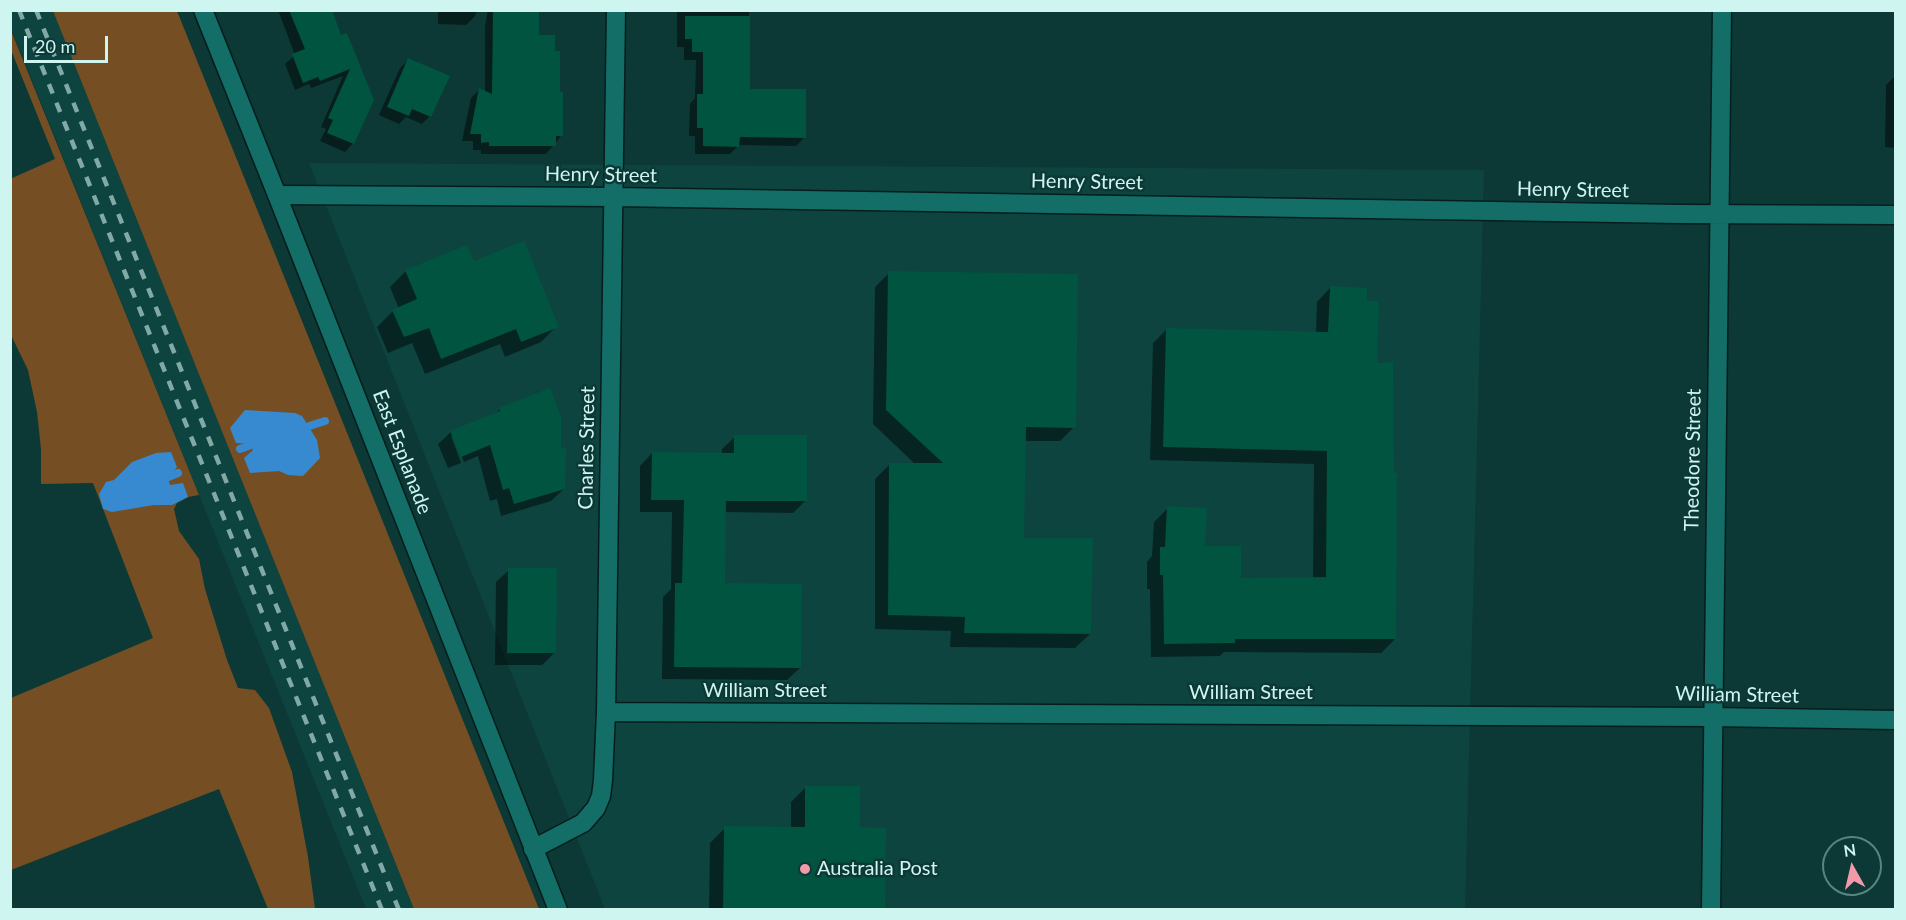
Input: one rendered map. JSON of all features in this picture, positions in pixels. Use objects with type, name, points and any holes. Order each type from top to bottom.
[{"type":"street","name":"East Esplanade","points":[[203,10],[558,909]]},
{"type":"street","name":"Charles Street","points":[[533,849],[583,823],[596,808],[601,796],[603,780],[606,712],[616,10]]},
{"type":"street","name":"Theodore Street","points":[[1711,909],[1722,10]]},
{"type":"street","name":"Henry Street","points":[[277,195],[614,197],[1896,215]]},
{"type":"street","name":"William Street","points":[[606,712],[1712,717],[1896,720]]},
{"type":"shaded area","points":[[11,11],[53,11],[414,909],[366,909],[11,28]]},
{"type":"shaded area","points":[[53,11],[177,11],[539,909],[414,909]]},
{"type":"shaded area","points":[[10,28],[199,495],[188,497],[177,503],[174,509],[179,531],[199,559],[205,589],[238,688],[255,690],[269,708],[292,772],[315,909],[268,909],[219,789],[11,870],[11,698],[153,638],[93,483],[41,484],[41,449],[37,412],[28,370],[11,335],[10,179],[55,159],[11,50]]},
{"type":"shaded area","points":[[309,163],[1484,170],[1465,909],[605,909]]},
{"type":"water","points":[[245,410],[295,413],[302,416],[317,440],[320,458],[303,476],[288,475],[279,471],[250,473],[244,458],[253,450],[251,444],[236,443],[230,428]]},
{"type":"water","points":[[171,452],[177,467],[168,479],[170,485],[183,483],[188,497],[172,505],[154,505],[112,512],[103,509],[99,494],[106,482],[114,480],[132,462],[156,453]]},
{"type":"building","points":[[289,10],[332,10],[341,35],[347,33],[374,100],[354,144],[327,133],[333,120],[328,118],[350,69],[320,81],[318,77],[303,83],[292,54],[305,49]]},
{"type":"building","points":[[493,10],[539,10],[539,35],[555,35],[555,51],[560,51],[560,92],[563,92],[563,136],[556,136],[556,146],[489,146],[489,142],[481,143],[481,134],[470,134],[479,88],[492,94]]},
{"type":"building","points":[[685,16],[750,16],[750,89],[806,89],[806,138],[740,137],[739,147],[703,146],[703,128],[697,128],[697,94],[703,94],[703,52],[692,52],[692,39],[685,39]]},
{"type":"building","points":[[408,58],[450,76],[431,117],[412,109],[409,116],[387,107]]},
{"type":"building","points":[[524,241],[559,327],[521,342],[516,329],[441,359],[429,328],[404,337],[392,310],[417,299],[405,270],[467,245],[474,261]]},
{"type":"building","points":[[888,271],[1078,274],[1076,428],[1026,427],[1024,538],[1093,538],[1091,634],[964,633],[965,617],[888,615],[889,463],[943,463],[886,410]]},
{"type":"building","points":[[1330,286],[1367,288],[1367,301],[1379,301],[1377,363],[1393,362],[1394,473],[1397,473],[1396,639],[1235,639],[1235,643],[1164,644],[1163,575],[1160,575],[1160,547],[1165,547],[1167,506],[1207,508],[1205,546],[1241,546],[1241,578],[1326,577],[1327,451],[1163,447],[1166,328],[1328,332]]},
{"type":"building","points":[[550,388],[561,417],[561,448],[566,447],[565,489],[514,504],[509,488],[503,490],[490,445],[461,457],[450,431]]},
{"type":"building","points":[[734,435],[807,435],[807,501],[726,501],[725,583],[802,584],[801,668],[674,667],[675,583],[682,583],[684,500],[651,500],[652,452],[734,453]]},
{"type":"building","points":[[508,568],[557,568],[556,653],[507,653]]},
{"type":"building","name":"Australia Post","points":[[805,786],[860,786],[860,827],[886,828],[885,909],[723,909],[724,826],[805,827]]},
{"type":"waterway","points":[[300,429],[325,421]]},
{"type":"waterway","points":[[240,449],[262,441]]},
{"type":"waterway","points":[[161,480],[178,473]]},
{"type":"railway","points":[[19,10],[382,910]]},
{"type":"railway","points":[[36,10],[399,910]]},
{"type":"place","name":"Australia Post","points":[[805,869]]}]
